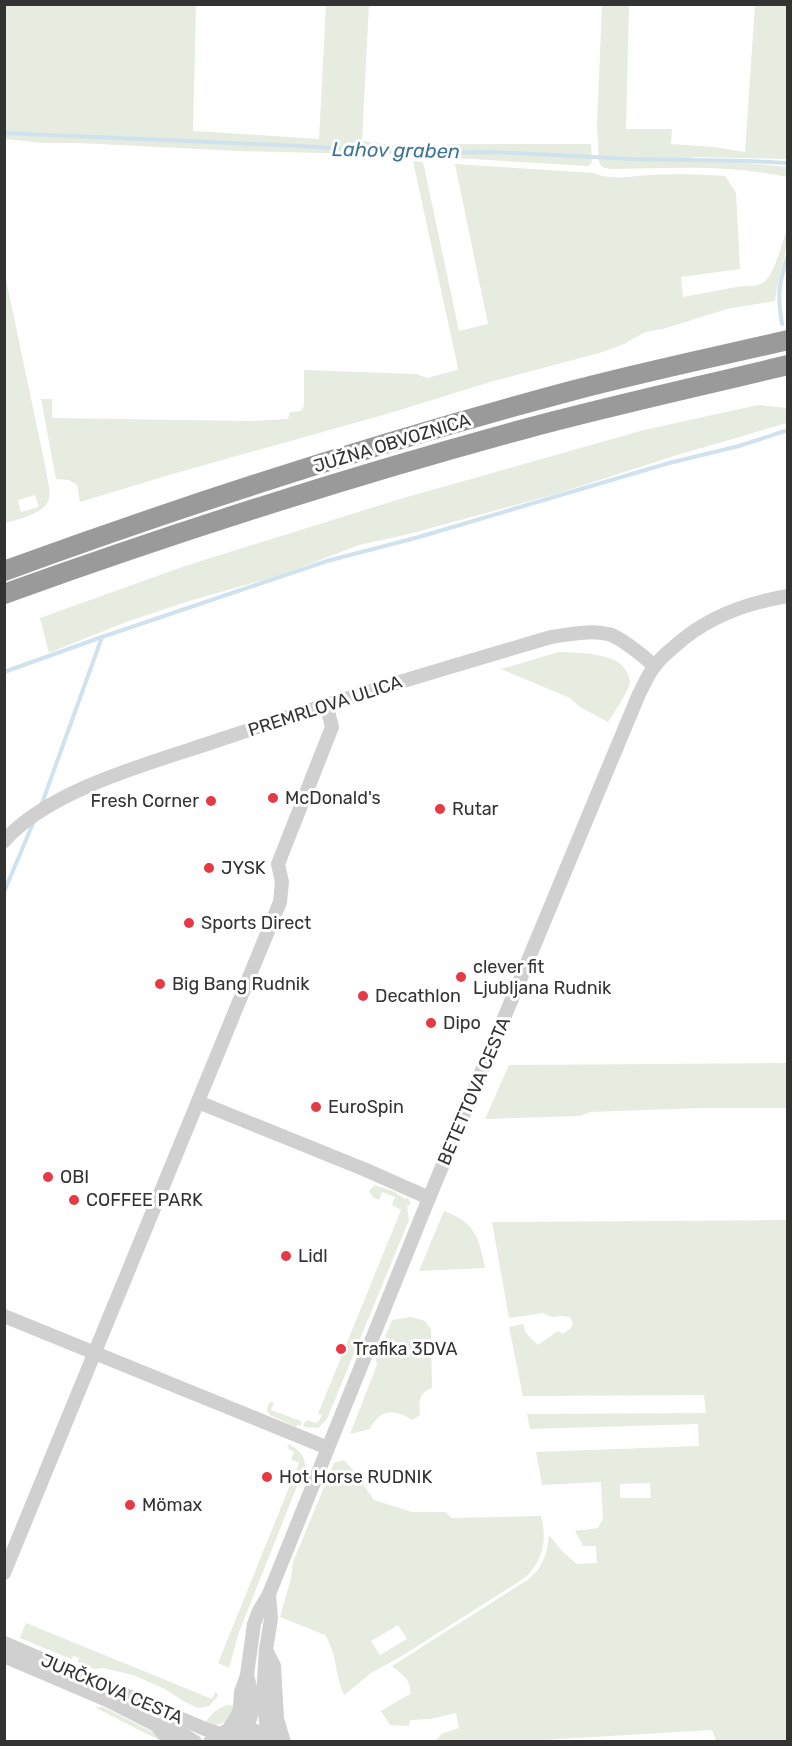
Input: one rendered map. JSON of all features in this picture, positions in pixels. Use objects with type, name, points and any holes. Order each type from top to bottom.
[{"type":"highway","name":"JUŽNA OBVOZNICA","points":[[4,571],[219,497],[344,457],[572,391],[788,340]]},
{"type":"highway","name":"JUŽNA OBVOZNICA","points":[[4,594],[336,484],[530,428],[788,364]]},
{"type":"highway","points":[[530,428],[582,423],[788,374]]},
{"type":"street","name":"BETETTOVA CESTA","points":[[228,1736],[241,1703],[254,1624],[259,1611],[269,1594],[429,1197],[639,694],[654,666],[686,636],[710,620],[732,610],[788,596]]},
{"type":"street","name":"PREMRLOVA ULICA","points":[[4,841],[26,821],[58,800],[134,768],[326,704],[551,637],[581,633],[610,634],[645,657],[654,666]]},
{"type":"street","points":[[4,1573],[280,902],[282,882],[278,864],[332,727],[326,704]]},
{"type":"street","points":[[198,1102],[429,1197]]},
{"type":"street","points":[[4,1316],[328,1448]]},
{"type":"street","name":"BETETTOVA CESTA","points":[[265,1740],[263,1696],[270,1619],[269,1594]]},
{"type":"street","name":"JURČKOVA CESTA","points":[[4,1643],[205,1729],[228,1736],[257,1731],[265,1740]]},
{"type":"street","name":"BETETTOVA CESTA","points":[[266,1649],[274,1666],[277,1719],[284,1742]]},
{"type":"street","name":"JURČKOVA CESTA","points":[[4,1656],[107,1700],[156,1725],[164,1734],[177,1742]]},
{"type":"street","name":"JURČKOVA CESTA","points":[[156,1725],[169,1726],[195,1742]]},
{"type":"shaded area","points":[[5,5],[196,5],[193,131],[319,139],[326,5],[369,5],[362,141],[411,148],[454,144],[591,144],[592,162],[587,166],[372,153],[239,151],[44,143],[5,139]]},
{"type":"shaded area","points":[[602,5],[629,5],[626,129],[672,129],[671,144],[745,152],[755,5],[787,5],[787,159],[693,157],[691,161],[738,162],[787,167],[787,177],[721,168],[610,169],[602,167],[599,162],[597,125]]},
{"type":"shaded area","points":[[413,161],[423,162],[459,331],[488,324],[455,164],[594,173],[614,177],[669,174],[725,176],[736,193],[740,269],[681,277],[683,297],[763,283],[775,265],[787,229],[786,247],[775,301],[727,309],[663,329],[645,332],[624,344],[603,352],[490,382],[80,502],[77,485],[69,480],[56,479],[41,399],[52,399],[52,418],[252,421],[288,419],[290,412],[301,411],[304,406],[304,370],[416,374],[427,378],[457,370]]},
{"type":"shaded area","points":[[4,270],[50,492],[47,504],[43,508],[5,523]],"holes":[[[35,495],[39,507],[21,512],[18,500]]]},
{"type":"shaded area","points":[[758,405],[787,408],[787,423],[556,494],[409,534],[359,545],[281,575],[189,601],[126,622],[49,653],[40,618],[185,566],[400,499],[644,430]]},
{"type":"shaded area","points":[[559,652],[586,653],[607,657],[622,665],[627,672],[629,686],[608,722],[580,707],[570,698],[501,669]]},
{"type":"shaded area","points":[[787,1063],[787,1108],[590,1112],[580,1116],[485,1119],[509,1065]]},
{"type":"shaded area","points":[[375,1185],[395,1192],[405,1199],[408,1198],[411,1204],[407,1206],[409,1220],[327,1419],[318,1428],[304,1427],[307,1420],[316,1423],[322,1415],[318,1414],[401,1210],[392,1205],[395,1197],[382,1192],[379,1200],[372,1197],[369,1191]]},
{"type":"shaded area","points":[[444,1211],[463,1220],[474,1232],[485,1268],[419,1271]]},
{"type":"shaded area","points":[[787,1220],[787,1741],[716,1741],[712,1730],[509,1742],[436,1741],[441,1734],[459,1728],[456,1713],[430,1719],[410,1720],[409,1726],[390,1725],[381,1711],[410,1694],[408,1681],[392,1666],[529,1579],[544,1559],[549,1535],[577,1564],[597,1563],[596,1546],[583,1546],[575,1531],[598,1528],[603,1519],[601,1482],[542,1485],[536,1452],[699,1446],[698,1424],[530,1429],[527,1414],[706,1413],[704,1395],[523,1396],[509,1327],[523,1324],[526,1333],[538,1345],[558,1331],[563,1334],[571,1328],[573,1323],[570,1317],[552,1317],[543,1313],[509,1318],[492,1222]],"holes":[[[650,1483],[651,1498],[620,1498],[620,1484]]]},
{"type":"shaded area","points":[[411,1317],[425,1321],[431,1329],[432,1388],[422,1395],[420,1415],[412,1420],[388,1412],[378,1417],[370,1429],[350,1434],[392,1320]]},
{"type":"shaded area","points":[[271,1402],[274,1403],[271,1410],[301,1421],[301,1426],[296,1427],[270,1415],[267,1410]]},
{"type":"shaded area","points":[[289,1444],[300,1453],[305,1466],[239,1632],[229,1668],[218,1663],[299,1463],[291,1459],[294,1452],[287,1448]]},
{"type":"shaded area","points":[[344,1460],[374,1500],[412,1512],[446,1512],[451,1518],[541,1516],[544,1533],[540,1556],[526,1577],[371,1673],[344,1695],[332,1649],[325,1635],[280,1617],[293,1562],[334,1463]],"holes":[[[398,1625],[407,1639],[380,1655],[371,1641]]]},
{"type":"shaded area","points":[[26,1623],[212,1699],[216,1691],[218,1696],[209,1706],[198,1708],[165,1689],[133,1675],[103,1668],[94,1669],[78,1662],[79,1658],[74,1656],[71,1659],[20,1638]]},
{"type":"shaded area","points":[[229,1705],[237,1706],[224,1722],[216,1725],[204,1724],[218,1709]]},
{"type":"shaded area","points":[[103,1707],[170,1741],[161,1741],[96,1708]]},
{"type":"waterway","name":"Lahov graben","points":[[4,133],[406,153],[491,152],[788,163]]},
{"type":"waterway","points":[[782,324],[780,289],[788,255]]},
{"type":"waterway","points":[[4,672],[327,561],[419,537],[788,430]]},
{"type":"waterway","points":[[41,806],[102,637]]},
{"type":"waterway","points":[[4,892],[34,821]]},
{"type":"place","name":"McDonald's","points":[[273,798]]},
{"type":"place","name":"Fresh Corner","points":[[211,801]]},
{"type":"place","name":"Rutar","points":[[440,809]]},
{"type":"place","name":"JYSK","points":[[209,868]]},
{"type":"place","name":"Sports Direct","points":[[189,923]]},
{"type":"place","name":"clever fit Ljubljana Rudnik","points":[[461,977]]},
{"type":"place","name":"Big Bang Rudnik","points":[[160,984]]},
{"type":"place","name":"Decathlon","points":[[363,996]]},
{"type":"place","name":"Dipo","points":[[431,1023]]},
{"type":"place","name":"EuroSpin","points":[[316,1107]]},
{"type":"place","name":"OBI","points":[[48,1177]]},
{"type":"place","name":"COFFEE PARK","points":[[74,1200]]},
{"type":"place","name":"Lidl","points":[[286,1256]]},
{"type":"place","name":"Trafika 3DVA","points":[[341,1349]]},
{"type":"place","name":"Hot Horse RUDNIK","points":[[267,1477]]},
{"type":"place","name":"Mömax","points":[[130,1505]]}]
